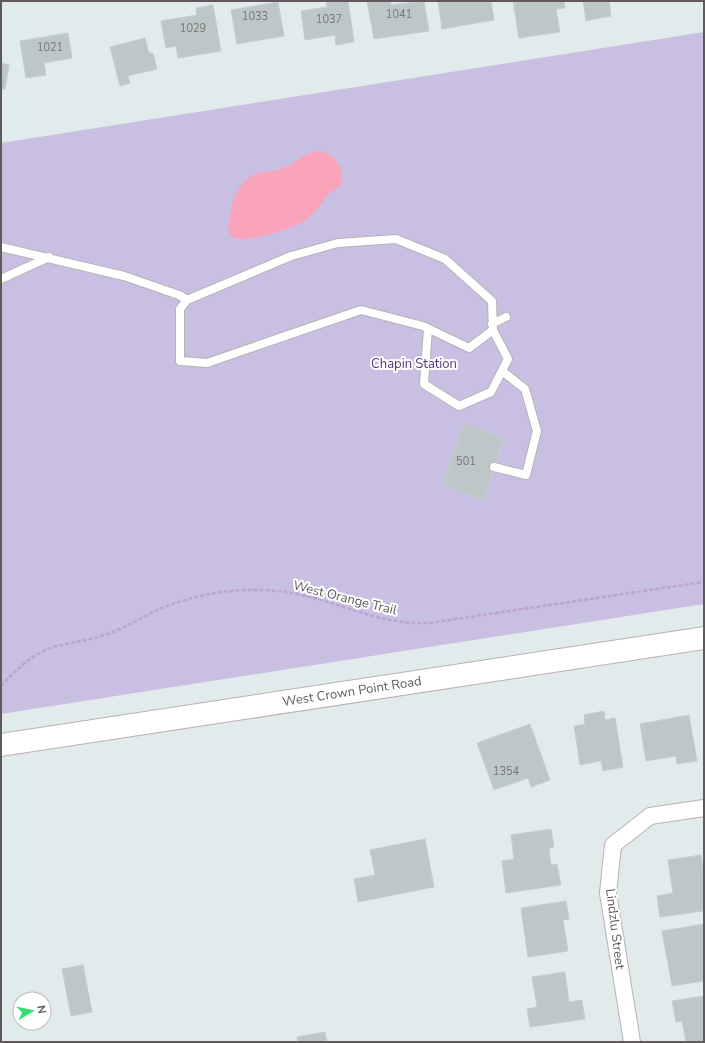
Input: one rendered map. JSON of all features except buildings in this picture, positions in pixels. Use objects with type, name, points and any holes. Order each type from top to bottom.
[{"type":"street","name":"West Crown Point Road","points":[[1,745],[704,638]]},
{"type":"street","name":"Lindzlu Street","points":[[632,1042],[608,893],[614,845],[650,816],[704,808]]},
{"type":"lane","points":[[428,329],[424,384],[459,406],[491,392],[508,359],[492,327],[492,301],[444,260],[396,239],[338,243],[290,256],[187,300],[180,309],[180,361],[207,363],[361,310],[428,329],[469,348],[492,327],[506,317]]},
{"type":"lane","points":[[1,247],[49,257],[124,276],[179,295],[187,300]]},
{"type":"lane","points":[[1,279],[49,257]]},
{"type":"lane","points":[[494,467],[526,475],[537,431],[525,389],[502,371]]},
{"type":"path","name":"West Orange Trail","points":[[1,686],[26,661],[56,646],[109,634],[163,608],[204,595],[228,590],[264,590],[302,595],[384,620],[410,624],[429,623],[704,582]]},
{"type":"green space","name":"Chapin Station","points":[[704,32],[704,604],[1,714],[1,143]]},
{"type":"shaded area","points":[[322,151],[337,161],[341,168],[342,180],[339,187],[329,193],[313,214],[301,223],[270,234],[247,239],[238,239],[230,235],[228,227],[231,209],[238,190],[247,179],[259,173],[283,168],[307,154]]}]
